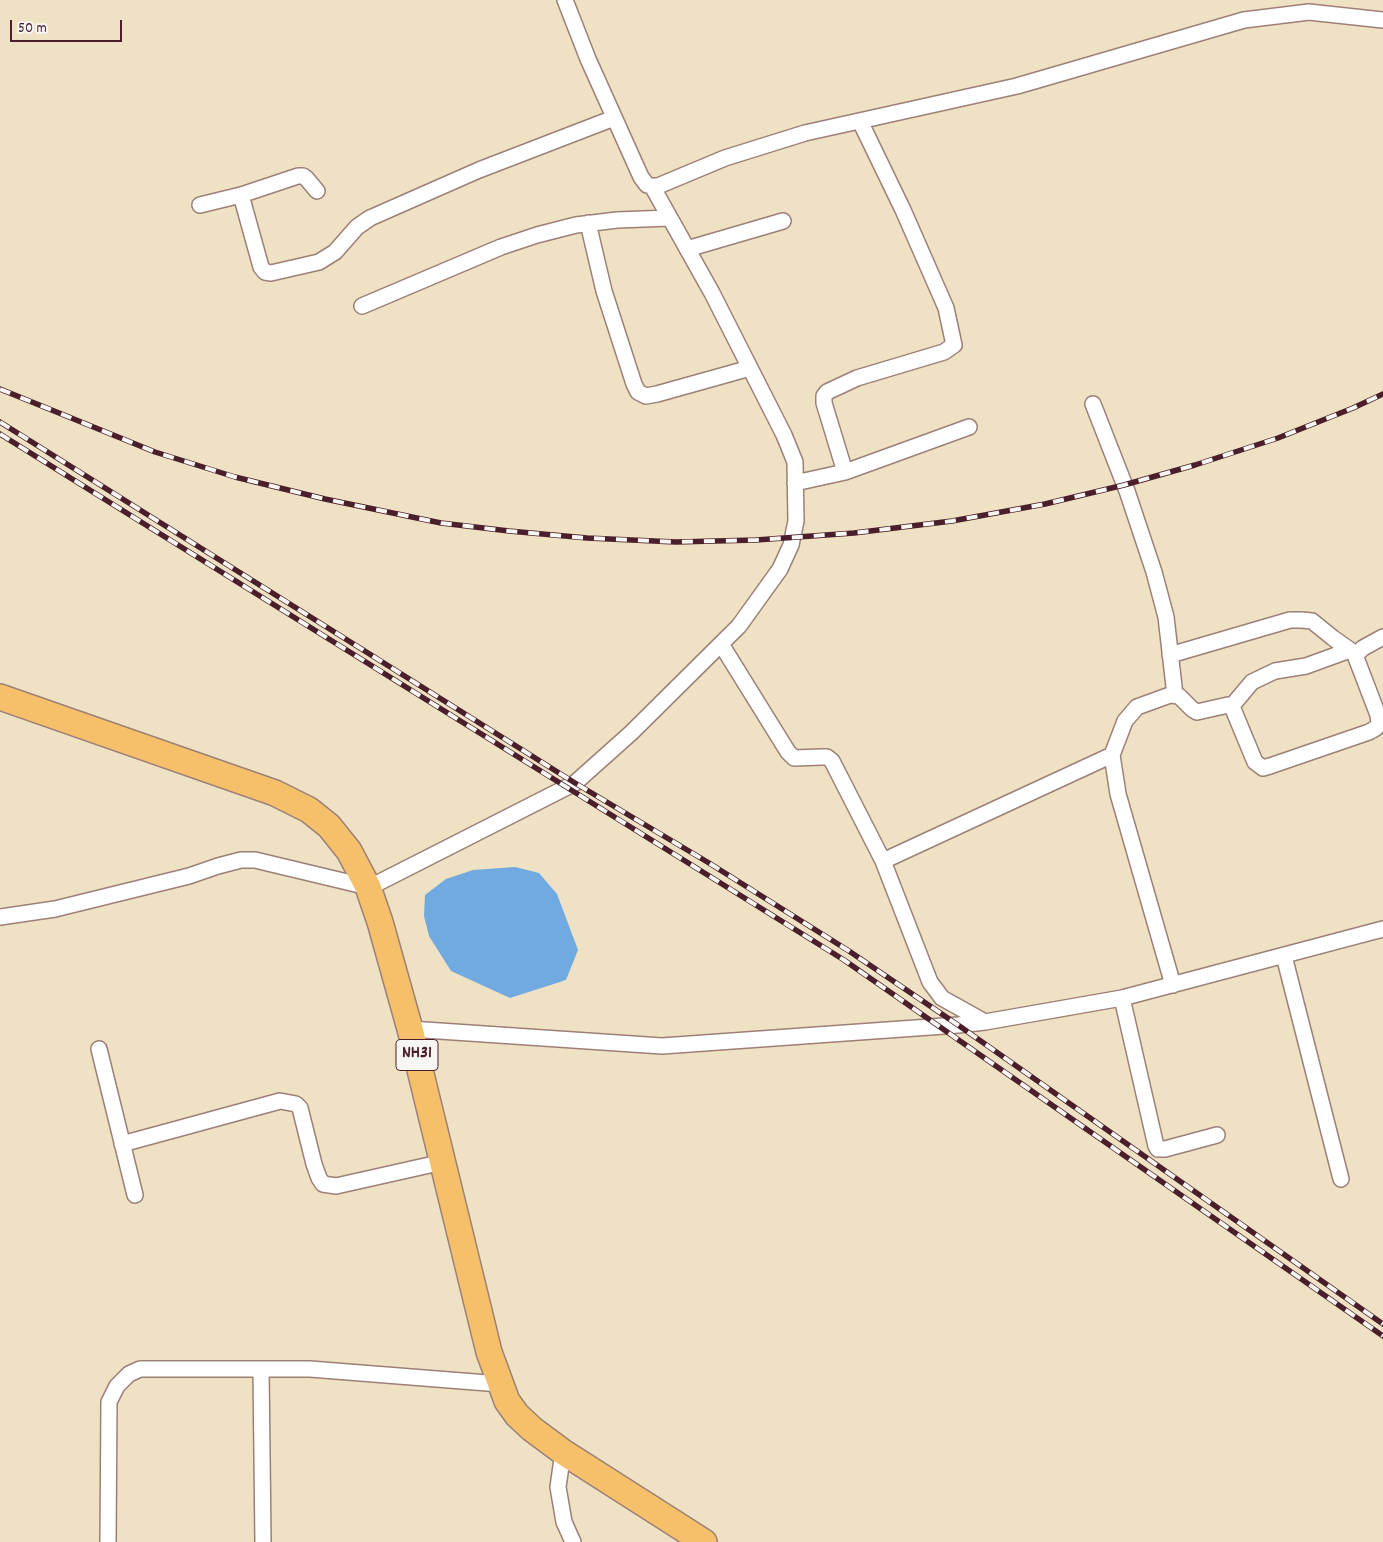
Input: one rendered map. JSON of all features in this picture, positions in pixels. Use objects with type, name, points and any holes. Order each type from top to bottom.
[{"type":"highway","name":"NH31","points":[[0,697],[275,793],[309,810],[329,826],[349,851],[368,887],[380,922],[410,1029],[489,1352],[507,1401],[517,1415],[532,1429],[563,1452],[704,1542]]},
{"type":"street","points":[[565,0],[614,118],[642,177],[647,184],[652,186],[658,186],[725,158],[806,133],[1017,86],[1244,20],[1308,12],[1326,7],[1383,20]]},
{"type":"street","points":[[241,195],[260,267],[265,272],[271,273],[319,262],[335,252],[357,227],[370,218],[479,170],[614,118]]},
{"type":"street","points":[[845,472],[824,403],[824,396],[828,392],[856,378],[944,352],[954,345],[946,308],[903,210],[860,121]]},
{"type":"street","points":[[200,205],[241,195],[298,176],[306,178],[317,192]]},
{"type":"street","points":[[0,917],[55,909],[189,876],[241,860],[256,860],[368,887],[376,884],[568,788],[631,733],[739,626],[780,569],[791,545],[796,521],[795,462],[784,435],[712,293],[652,186]]},
{"type":"street","points":[[362,306],[501,247],[576,225],[617,220],[670,218]]},
{"type":"street","points":[[687,249],[783,221]]},
{"type":"street","points":[[588,223],[604,291],[638,392],[646,396],[657,394],[750,368]]},
{"type":"street","points":[[1093,404],[1127,491],[1154,572],[1166,616],[1176,695]]},
{"type":"street","points":[[795,483],[845,472],[969,427]]},
{"type":"street","points":[[1170,655],[1290,620],[1312,621],[1352,652],[1378,715],[1379,723],[1370,732],[1263,768],[1255,762],[1231,707]]},
{"type":"street","points":[[1231,707],[1252,682],[1274,671],[1306,666],[1352,652],[1383,637]]},
{"type":"street","points":[[721,644],[788,752],[794,758],[827,757],[832,761],[883,861],[930,982],[942,998],[985,1022]]},
{"type":"street","points":[[1173,985],[1120,802],[1112,755],[1125,721],[1138,707],[1170,695],[1176,695],[1198,712],[1228,705],[1231,707]]},
{"type":"street","points":[[883,861],[1112,755]]},
{"type":"street","points":[[410,1029],[662,1046],[985,1022],[1122,998],[1383,929]]},
{"type":"street","points":[[1284,956],[1341,1178]]},
{"type":"street","points":[[1122,998],[1158,1149],[1165,1149],[1217,1135]]},
{"type":"street","points":[[99,1049],[135,1195]]},
{"type":"street","points":[[122,1144],[280,1101],[296,1104],[300,1108],[314,1164],[323,1184],[336,1186],[443,1162]]},
{"type":"street","points":[[108,1542],[109,1402],[117,1386],[129,1374],[140,1369],[310,1369],[500,1384]]},
{"type":"street","points":[[261,1369],[263,1542]]},
{"type":"street","points":[[563,1452],[558,1487],[564,1522],[573,1542]]},
{"type":"water","points":[[515,867],[539,873],[557,894],[578,950],[566,980],[510,998],[451,971],[429,936],[424,916],[425,895],[446,879],[473,870]]},
{"type":"railway","points":[[0,389],[155,452],[235,477],[325,499],[441,523],[587,538],[676,542],[756,540],[854,533],[952,521],[1045,504],[1195,465],[1278,438],[1383,394]]},
{"type":"railway","points":[[0,422],[575,783],[709,863],[849,951],[958,1025],[1383,1324]]},
{"type":"railway","points":[[0,434],[844,960],[1383,1336]]}]
